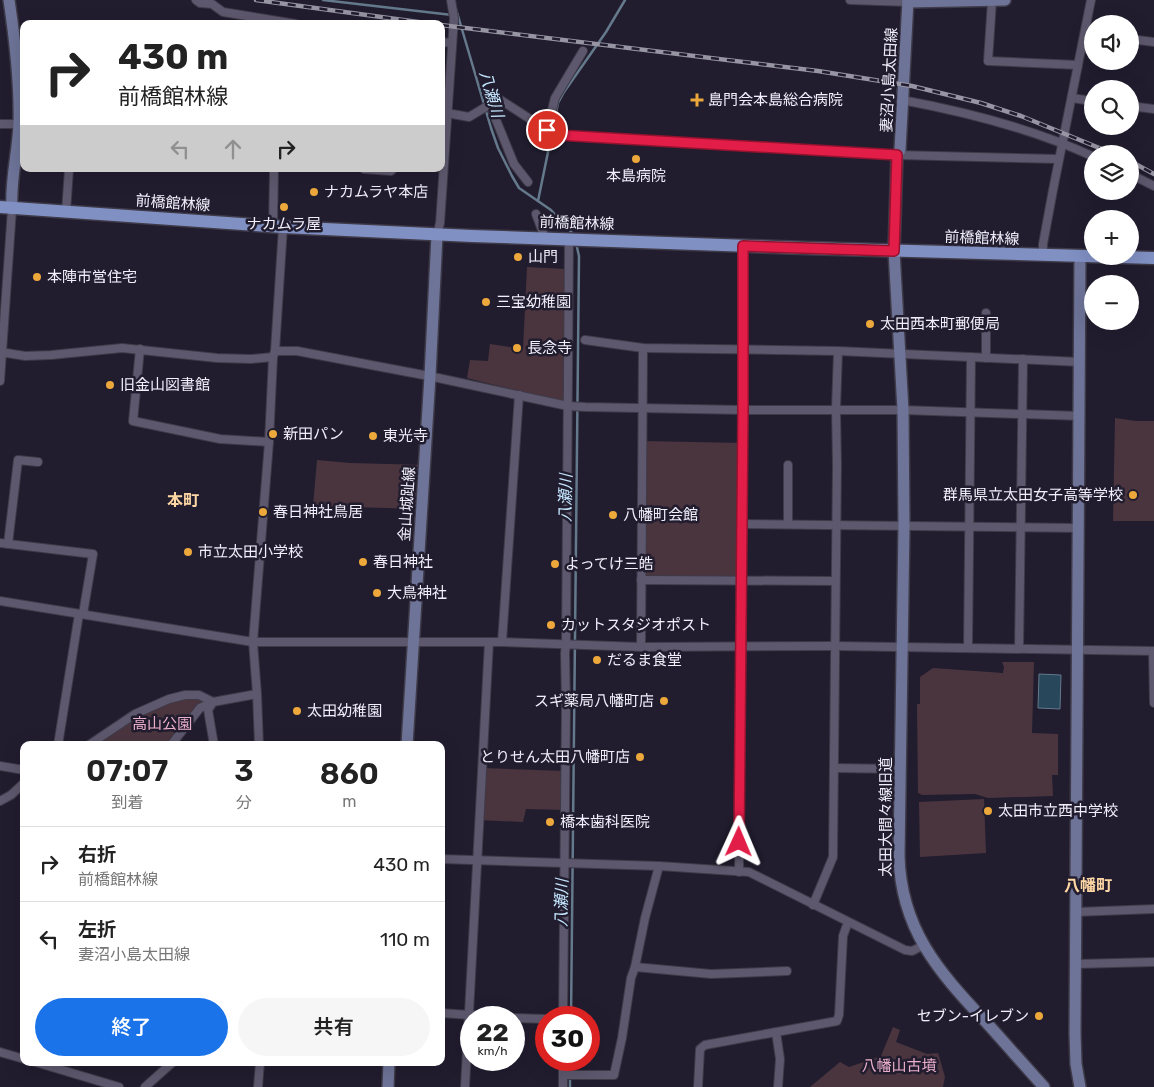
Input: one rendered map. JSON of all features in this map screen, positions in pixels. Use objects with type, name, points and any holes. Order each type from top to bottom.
[{"type":"main road","name":"前橋館林線","points":[[6,208],[278,227],[437,235],[1043,256],[1154,258]]},
{"type":"street","points":[[9,0],[20,48]]},
{"type":"street","points":[[196,0],[200,3],[212,4],[223,12],[262,20]]},
{"type":"street","points":[[445,103],[454,18],[451,0]]},
{"type":"street","points":[[850,0],[1005,0]]},
{"type":"street","points":[[1090,15],[1091,0]]},
{"type":"street","name":"妻沼小島太田線","points":[[904,410],[894,251],[897,155],[900,150],[908,1]]},
{"type":"street","points":[[992,1],[988,61],[1078,65]]},
{"type":"street","points":[[1139,40],[1154,42]]},
{"type":"street","points":[[445,42],[452,43]]},
{"type":"street","points":[[1043,256],[1043,244],[1059,160],[1078,65],[1084,48]]},
{"type":"street","points":[[547,130],[555,98],[583,52]]},
{"type":"street","points":[[1072,98],[1084,100]]},
{"type":"street","points":[[445,112],[465,116],[499,99],[556,134],[897,155],[1059,160]]},
{"type":"street","points":[[902,100],[994,122],[1063,143],[1084,152]]},
{"type":"street","points":[[490,105],[514,164],[528,182]]},
{"type":"street","points":[[1139,107],[1154,109]]},
{"type":"street","points":[[0,124],[20,124]]},
{"type":"street","points":[[0,381],[6,208],[11,196],[20,131]]},
{"type":"street","points":[[66,212],[69,172]]},
{"type":"street","points":[[260,741],[253,642],[274,354],[278,227],[274,172]]},
{"type":"street","points":[[437,235],[440,223],[442,172]]},
{"type":"street","points":[[1139,178],[1154,186]]},
{"type":"street","points":[[536,214],[545,238]]},
{"type":"street","name":"金山城趾線","points":[[407,741],[437,235]]},
{"type":"street","points":[[563,1006],[566,704],[564,653],[566,644],[568,406],[573,239]]},
{"type":"street","points":[[739,872],[743,246]]},
{"type":"street","points":[[1080,256],[1076,912],[1076,1064],[1080,1087]]},
{"type":"street","points":[[986,314],[986,358]]},
{"type":"street","points":[[584,340],[643,348],[838,351],[1080,362]]},
{"type":"street","points":[[641,647],[643,348]]},
{"type":"street","points":[[1,352],[25,356],[93,350],[140,349],[217,358],[250,359],[297,351],[430,376],[568,406],[642,409],[904,410],[1080,416]]},
{"type":"street","points":[[140,349],[133,421],[220,439],[269,442]]},
{"type":"street","points":[[813,905],[833,857],[838,351]]},
{"type":"street","points":[[968,648],[971,357]]},
{"type":"street","points":[[1019,649],[1023,359]]},
{"type":"street","points":[[502,642],[519,395]]},
{"type":"street","name":"太田大間々線旧道","points":[[904,410],[900,769],[901,886],[909,914],[938,968],[954,989],[1044,1087]]},
{"type":"street","points":[[38,462],[18,460],[4,544],[92,554],[59,741]]},
{"type":"street","points":[[788,465],[788,524]]},
{"type":"street","points":[[742,524],[1078,528]]},
{"type":"street","points":[[641,580],[835,581]]},
{"type":"street","points":[[0,601],[253,642],[502,642],[641,647],[741,645],[1153,651],[1154,703]]},
{"type":"street","points":[[469,1006],[489,642]]},
{"type":"street","points":[[174,741],[200,708],[213,702],[257,694]]},
{"type":"street","points":[[95,741],[135,714],[169,699],[185,695],[199,695],[213,702]]},
{"type":"street","points":[[213,702],[208,710],[213,741]]},
{"type":"street","points":[[0,766],[20,769]]},
{"type":"street","points":[[834,768],[900,769]]},
{"type":"street","points":[[0,801],[20,786]]},
{"type":"street","points":[[445,859],[565,862],[749,872],[905,950],[912,951],[924,945]]},
{"type":"street","points":[[565,1075],[614,1075],[631,978],[659,866]]},
{"type":"street","points":[[1076,912],[1154,909]]},
{"type":"street","points":[[698,1087],[700,1049],[705,1045],[837,1021],[839,1015],[843,936],[848,922]]},
{"type":"street","points":[[1076,964],[1154,962]]},
{"type":"street","points":[[635,967],[711,974],[787,971]]},
{"type":"street","points":[[445,1013],[460,1014]]},
{"type":"street","points":[[776,1032],[780,1059],[778,1087]]},
{"type":"street","points":[[0,1052],[20,1058]]},
{"type":"street","points":[[49,1066],[119,1087]]},
{"type":"street","points":[[145,1087],[169,1066]]},
{"type":"street","points":[[258,1087],[260,1066]]},
{"type":"street","points":[[388,1087],[389,1066]]},
{"type":"street","points":[[465,1087],[466,1071]]},
{"type":"street","points":[[563,1087],[564,1071]]},
{"type":"green space","name":"長念寺","points":[[527,267],[565,269],[564,402],[467,378],[470,360],[488,361],[490,344],[523,349]]},
{"type":"green space","points":[[1115,418],[1154,421],[1154,521],[1113,521]]},
{"type":"green space","points":[[642,441],[743,443],[742,581],[641,580]]},
{"type":"green space","points":[[317,460],[425,465],[422,509],[313,506]]},
{"type":"green space","points":[[1002,662],[1034,662],[1032,733],[1058,734],[1058,775],[1052,775],[1053,796],[988,798],[975,794],[922,795],[918,793],[917,704],[920,704],[920,677],[933,668],[1003,673],[1004,667]]},
{"type":"green space","name":"高山公園","points":[[185,695],[213,702],[200,708],[173,741],[93,741],[135,714]]},
{"type":"green space","points":[[482,768],[566,771],[565,810],[526,809],[523,822],[479,820]]},
{"type":"green space","points":[[984,799],[986,853],[920,857],[919,802]]},
{"type":"green space","name":"八幡山古墳","points":[[893,1027],[900,1030],[896,1042],[927,1054],[938,1053],[945,1077],[943,1087],[810,1087],[840,1062],[849,1067],[881,1056]]},
{"type":"water","points":[[1039,674],[1061,675],[1060,709],[1038,708]]},
{"type":"waterway","name":"八瀬川","points":[[323,0],[452,15]]},
{"type":"waterway","points":[[538,201],[558,103],[606,32],[625,0]]},
{"type":"waterway","name":"八瀬川","points":[[456,9],[491,128],[498,148],[512,176],[519,188],[551,210],[575,236]]},
{"type":"waterway","name":"八瀬川","points":[[571,1006],[579,256],[576,243]]},
{"type":"waterway","name":"八瀬川","points":[[570,1071],[570,1087]]},
{"type":"railway","points":[[256,0],[404,20]]},
{"type":"railway","points":[[445,25],[818,71],[912,86],[981,103],[1021,116],[1092,145]]},
{"type":"railway","points":[[1139,166],[1154,174]]},
{"type":"place","name":"島門会本島総合病院","points":[[697,100]]},
{"type":"place","name":"本島病院","points":[[636,159]]},
{"type":"place","name":"ナカムラヤ本店","points":[[314,192]]},
{"type":"place","name":"ナカムラ屋","points":[[284,207]]},
{"type":"place","name":"山門","points":[[518,257]]},
{"type":"place","name":"本陣市営住宅","points":[[37,277]]},
{"type":"place","name":"三宝幼稚園","points":[[486,302]]},
{"type":"place","name":"太田西本町郵便局","points":[[870,324]]},
{"type":"place","name":"長念寺","points":[[517,348]]},
{"type":"place","name":"旧金山図書館","points":[[110,385]]},
{"type":"place","name":"新田パン","points":[[273,434]]},
{"type":"place","name":"東光寺","points":[[373,436]]},
{"type":"place","name":"群馬県立太田女子高等学校","points":[[1133,495]]},
{"type":"place","name":"春日神社鳥居","points":[[263,512]]},
{"type":"place","name":"八幡町会館","points":[[613,515]]},
{"type":"place","name":"市立太田小学校","points":[[188,552]]},
{"type":"place","name":"春日神社","points":[[363,562]]},
{"type":"place","name":"よってけ三皓","points":[[555,564]]},
{"type":"place","name":"大鳥神社","points":[[377,593]]},
{"type":"place","name":"カットスタジオポスト","points":[[551,625]]},
{"type":"place","name":"だるま食堂","points":[[597,660]]},
{"type":"place","name":"スギ薬局八幡町店","points":[[664,701]]},
{"type":"place","name":"太田幼稚園","points":[[297,711]]},
{"type":"place","name":"とりせん太田八幡町店","points":[[640,757]]},
{"type":"place","name":"太田市立西中学校","points":[[988,811]]},
{"type":"place","name":"橋本歯科医院","points":[[550,822]]},
{"type":"place","name":"セブン-イレブン","points":[[1039,1016]]},
{"type":"district","name":"本町","points":[[183,500]]},
{"type":"district","name":"八幡町","points":[[1088,885]]},
{"type":"route","points":[[547,130],[558,135],[897,155],[894,251],[743,246],[739,842]]}]
